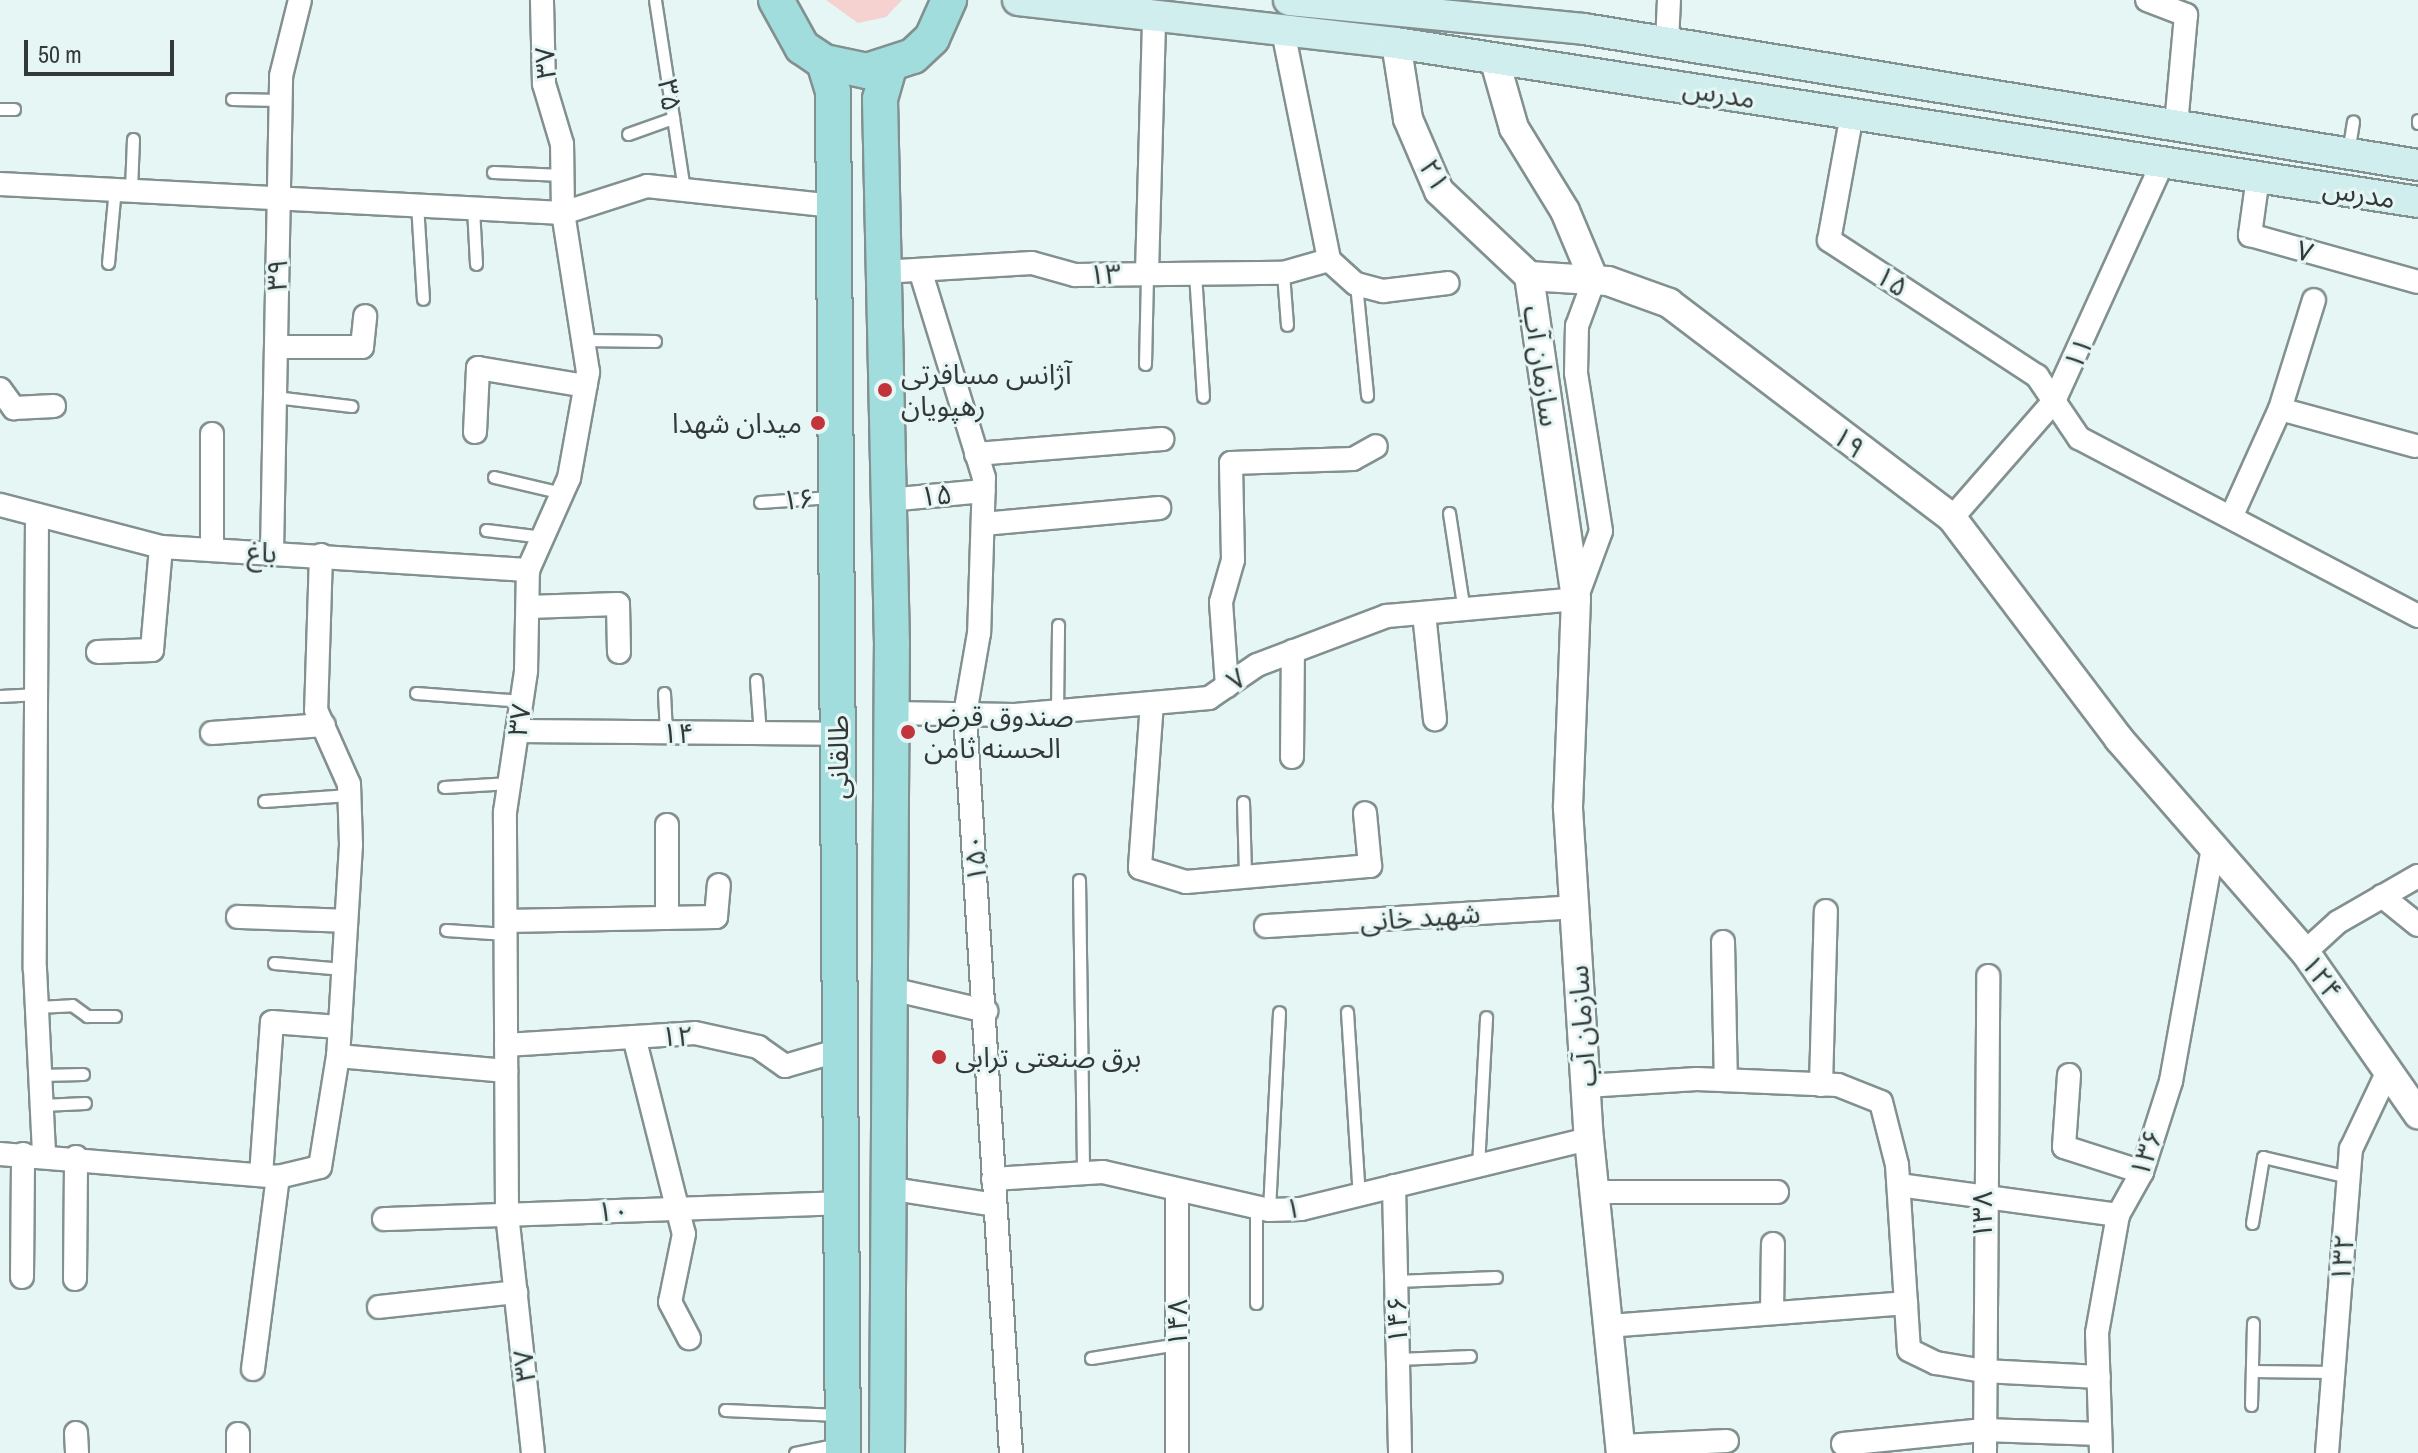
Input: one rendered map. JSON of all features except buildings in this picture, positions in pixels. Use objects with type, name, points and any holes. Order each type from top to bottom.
[{"type":"main road","points":[[774,1],[802,47],[824,62],[845,70],[889,67],[932,38],[949,0]]},
{"type":"main road","name":"مدرس","points":[[1018,0],[1154,19],[1396,43],[2418,202]]},
{"type":"main road","name":"مدرس","points":[[1289,0],[1474,9],[2418,165]]},
{"type":"main road","name":"طالقانی","points":[[824,62],[833,92],[843,1437]]},
{"type":"main road","name":"طالقانی","points":[[887,1453],[888,500],[880,99],[889,67]]},
{"type":"main road","points":[[2034,102],[2034,142]]},
{"type":"street","name":"۳۹","points":[[272,552],[280,100],[300,0]]},
{"type":"street","name":"۳۷","points":[[533,1453],[507,1214],[506,927],[510,783],[522,701],[528,570],[562,493],[586,386],[583,340],[563,213],[562,144],[544,84],[542,0]]},
{"type":"street","points":[[1667,42],[1669,0]]},
{"type":"street","points":[[2147,0],[2186,15],[2176,125]]},
{"type":"street","points":[[1147,273],[1154,19]]},
{"type":"street","points":[[1283,31],[1329,260],[1356,284],[1383,291],[1448,283]]},
{"type":"street","name":"۲۱","points":[[1396,43],[1408,119],[1439,191],[1529,276]]},
{"type":"street","points":[[1494,58],[1514,128],[1565,211],[1594,280]]},
{"type":"street","name":"۱۵","points":[[1852,114],[1829,240],[2037,376],[2054,401]]},
{"type":"street","name":"۱۱","points":[[1952,518],[2054,401],[2163,162]]},
{"type":"street","name":"۷","points":[[2258,177],[2250,235],[2418,282]]},
{"type":"street","points":[[0,184],[278,195],[563,213],[647,186],[834,206]]},
{"type":"street","name":"۱۳","points":[[882,272],[921,273],[1032,263],[1075,275],[1283,273],[1329,260]]},
{"type":"street","name":"۱۵۰","points":[[921,273],[976,454],[984,491],[979,633],[965,714],[986,1011],[993,1179],[1011,1453]]},
{"type":"street","name":"۱۹","points":[[1529,276],[1594,280],[1669,303],[1952,518],[2212,852]]},
{"type":"street","name":"سازمان آب","points":[[1529,276],[1576,599],[1568,808],[1589,1139],[1621,1449]]},
{"type":"street","name":"سازمان آب","points":[[1576,599],[1601,531],[1576,373],[1577,326],[1594,280]]},
{"type":"street","points":[[2233,513],[2280,409],[2314,300]]},
{"type":"street","points":[[276,347],[362,347],[365,316]]},
{"type":"street","points":[[475,432],[478,368],[586,386]]},
{"type":"street","points":[[0,389],[14,408],[54,406]]},
{"type":"street","points":[[2054,401],[2079,438],[2233,513],[2418,616]]},
{"type":"street","points":[[2280,409],[2415,446]]},
{"type":"street","points":[[212,434],[212,549]]},
{"type":"street","points":[[976,454],[1162,439]]},
{"type":"street","points":[[1227,686],[1221,602],[1233,560],[1231,463],[1353,459],[1376,446]]},
{"type":"street","name":"۱۵","points":[[888,500],[984,491]]},
{"type":"street","name":"باغ","points":[[0,505],[161,547],[528,570]]},
{"type":"street","points":[[983,524],[1159,508]]},
{"type":"street","points":[[22,1277],[22,1154],[42,1105],[37,1007],[37,515]]},
{"type":"street","points":[[98,652],[152,650],[161,547]]},
{"type":"street","points":[[22,1154],[269,1176],[320,1167],[338,1056],[349,795],[316,710],[321,555]]},
{"type":"street","name":"۷","points":[[889,713],[1057,711],[1209,698],[1293,651],[1387,616],[1576,599]]},
{"type":"street","points":[[528,607],[618,604],[619,652]]},
{"type":"street","points":[[1424,613],[1435,719]]},
{"type":"street","points":[[1292,757],[1293,651]]},
{"type":"street","points":[[1152,703],[1140,868],[1186,882],[1245,874],[1370,866],[1365,813]]},
{"type":"street","points":[[212,733],[324,725]]},
{"type":"street","name":"۱۴","points":[[518,731],[838,734]]},
{"type":"street","points":[[667,825],[667,918]]},
{"type":"street","name":"۱۲۴","points":[[2212,852],[2305,952],[2418,1114]]},
{"type":"street","name":"۱۳۶","points":[[2101,1443],[2097,1333],[2118,1215],[2142,1172],[2171,1081],[2212,852]]},
{"type":"street","points":[[2305,952],[2382,896],[2418,876]]},
{"type":"street","points":[[506,927],[716,917],[719,885]]},
{"type":"street","points":[[2382,896],[2418,925]]},
{"type":"street","name":"شهید خانی","points":[[1266,926],[1574,907]]},
{"type":"street","points":[[1821,1085],[1826,911]]},
{"type":"street","points":[[238,917],[346,921]]},
{"type":"street","points":[[1723,942],[1726,1080]]},
{"type":"street","name":"۱۳۸","points":[[1984,1442],[1981,1196],[1988,976]]},
{"type":"street","points":[[887,988],[986,1011]]},
{"type":"street","points":[[253,1369],[269,1176],[272,1022],[339,1027]]},
{"type":"street","name":"۱۲","points":[[506,1045],[695,1033],[758,1047],[785,1066],[840,1050]]},
{"type":"street","points":[[634,1037],[684,1234],[670,1302],[689,1338]]},
{"type":"street","points":[[338,1056],[506,1071]]},
{"type":"street","name":"۱۳۲","points":[[2327,1453],[2351,1149],[2388,1071]]},
{"type":"street","points":[[2069,1075],[2064,1147],[2142,1172]]},
{"type":"street","points":[[1586,1086],[1726,1080],[1821,1085],[1881,1102],[1899,1185],[1909,1350],[1936,1363],[1984,1371],[2099,1377]]},
{"type":"street","name":"۱","points":[[993,1179],[1083,1174],[1262,1209],[1359,1198],[1394,1186],[1589,1139]]},
{"type":"street","points":[[75,1279],[76,1157]]},
{"type":"street","points":[[1899,1185],[2118,1215]]},
{"type":"street","name":"۱۴۶","points":[[1394,1186],[1400,1453]]},
{"type":"street","points":[[887,1188],[995,1205]]},
{"type":"street","name":"۱۴۸","points":[[1177,1192],[1177,1453]]},
{"type":"street","points":[[1595,1192],[1777,1192]]},
{"type":"street","name":"۱۰","points":[[384,1219],[842,1203]]},
{"type":"street","points":[[1772,1313],[1773,1244]]},
{"type":"street","points":[[379,1307],[516,1292]]},
{"type":"street","points":[[1608,1326],[1906,1303]]},
{"type":"street","points":[[1621,1449],[1727,1441]]},
{"type":"street","points":[[1843,1444],[2101,1443]]},
{"type":"lane","name":"۳۵","points":[[655,0],[684,190]]},
{"type":"lane","points":[[232,99],[280,100]]},
{"type":"lane","points":[[0,109],[14,109]]},
{"type":"lane","points":[[628,134],[673,118]]},
{"type":"lane","points":[[2348,153],[2353,121]]},
{"type":"lane","points":[[108,263],[133,139]]},
{"type":"lane","points":[[493,172],[562,175]]},
{"type":"lane","points":[[417,204],[423,299]]},
{"type":"lane","points":[[473,207],[476,264]]},
{"type":"lane","points":[[1145,364],[1147,273]]},
{"type":"lane","points":[[1195,273],[1203,397]]},
{"type":"lane","points":[[1283,273],[1287,325]]},
{"type":"lane","points":[[1356,284],[1367,395]]},
{"type":"lane","points":[[583,340],[655,341]]},
{"type":"lane","points":[[275,397],[351,406]]},
{"type":"lane","points":[[494,477],[562,493]]},
{"type":"lane","name":"۱۶","points":[[760,502],[836,496]]},
{"type":"lane","points":[[1449,513],[1464,611]]},
{"type":"lane","points":[[486,530],[543,537]]},
{"type":"lane","points":[[1057,711],[1058,625]]},
{"type":"lane","points":[[756,680],[760,734]]},
{"type":"lane","points":[[416,693],[522,701]]},
{"type":"lane","points":[[664,693],[666,733]]},
{"type":"lane","points":[[0,696],[39,694]]},
{"type":"lane","points":[[444,787],[510,783]]},
{"type":"lane","points":[[264,801],[349,795]]},
{"type":"lane","points":[[1243,802],[1245,874]]},
{"type":"lane","points":[[1079,880],[1083,1174]]},
{"type":"lane","points":[[446,930],[506,927]]},
{"type":"lane","points":[[274,963],[343,969]]},
{"type":"lane","points":[[37,1007],[72,1005],[87,1016],[115,1016]]},
{"type":"lane","points":[[1256,1303],[1279,1012]]},
{"type":"lane","points":[[1347,1012],[1359,1198]]},
{"type":"lane","points":[[1478,1166],[1486,1017]]},
{"type":"lane","points":[[40,1075],[83,1074]]},
{"type":"lane","points":[[42,1105],[85,1103]]},
{"type":"lane","points":[[2252,1223],[2263,1157],[2348,1177]]},
{"type":"lane","points":[[1396,1281],[1496,1277]]},
{"type":"lane","points":[[2251,1405],[2253,1323]]},
{"type":"lane","points":[[1091,1358],[1177,1344]]},
{"type":"lane","points":[[1398,1359],[1470,1356]]},
{"type":"lane","points":[[2252,1371],[2333,1372]]},
{"type":"lane","points":[[725,1410],[843,1437]]},
{"type":"lane","points":[[795,1453],[843,1437]]},
{"type":"shaded area","points":[[826,0],[902,0],[886,17],[858,23]]},
{"type":"place","name":"آژانس مسافرتی رهپویان","points":[[885,390]]},
{"type":"place","name":"میدان شهدا","points":[[818,423]]},
{"type":"place","name":"صندوق قرض الحسنه ثامن","points":[[908,732]]},
{"type":"place","name":"برق صنعتی ترابی","points":[[939,1057]]}]
